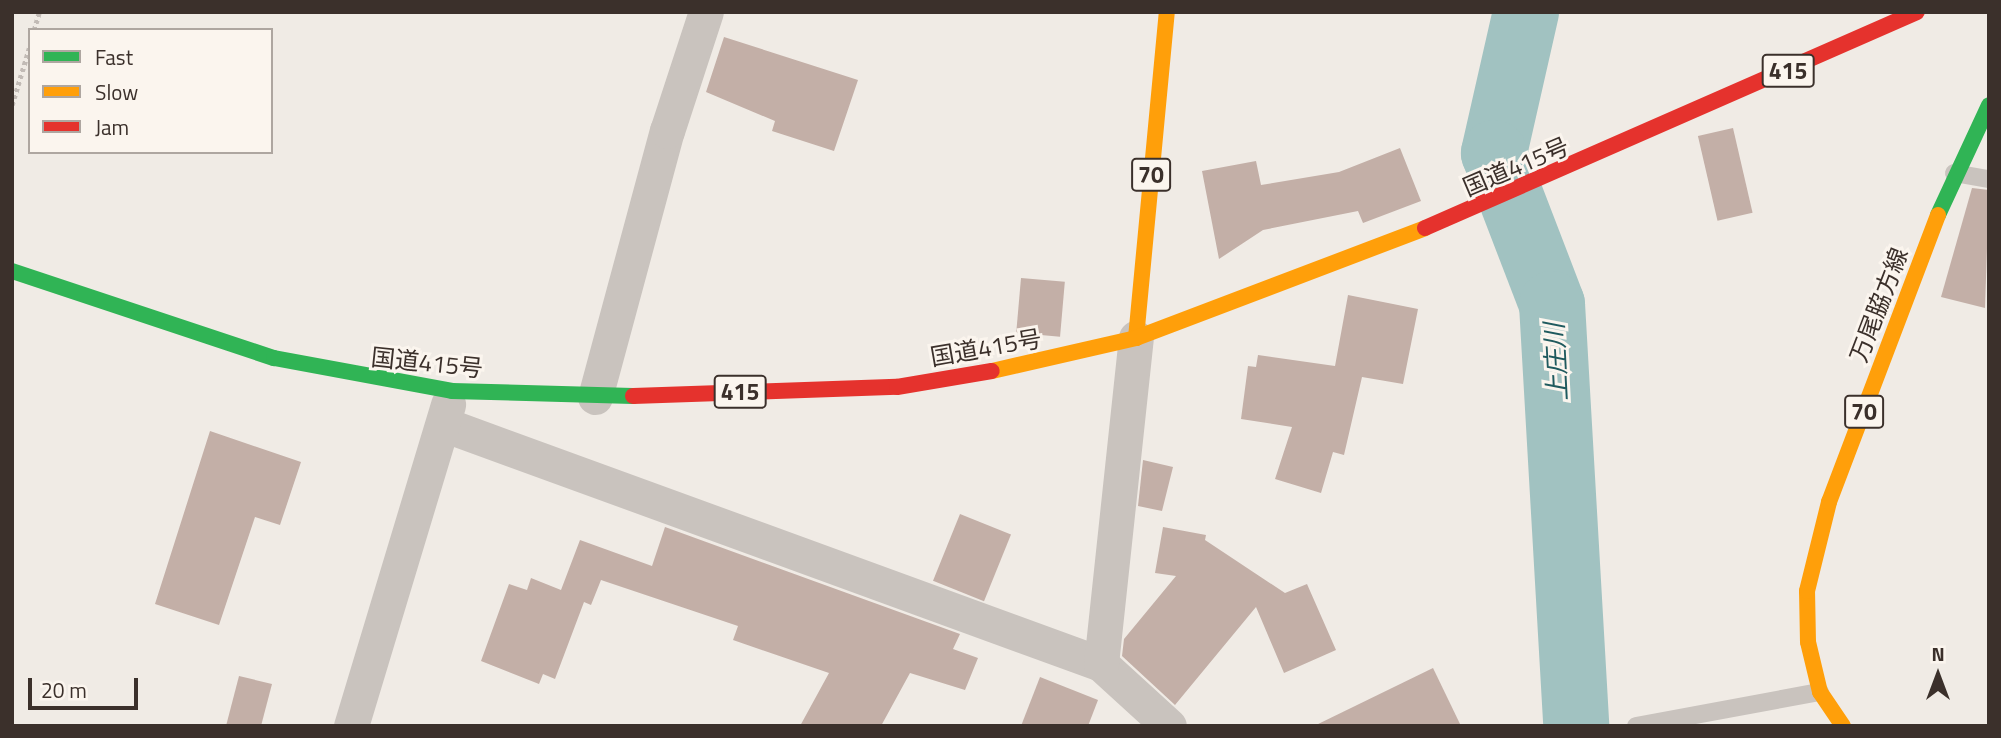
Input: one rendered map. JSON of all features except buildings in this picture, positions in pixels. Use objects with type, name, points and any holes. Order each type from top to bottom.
[{"type":"main road","name":"70","points":[[1136,338],[1167,12]]},
{"type":"main road","name":"国道415号","points":[[12,271],[274,359],[452,391],[595,397],[897,387],[1042,362],[1136,338],[1457,216],[1659,131],[1917,12]]},
{"type":"main road","name":"万尾脇方線","points":[[1843,726],[1820,692],[1808,642],[1807,591],[1829,502],[1954,173],[1989,105]]},
{"type":"street","points":[[595,397],[667,131],[706,12]]},
{"type":"street","points":[[1101,664],[1136,338]]},
{"type":"street","points":[[351,726],[452,391]]},
{"type":"street","points":[[443,424],[1101,664],[1170,726]]},
{"type":"lane","points":[[1954,173],[1989,179]]},
{"type":"lane","points":[[1636,726],[1820,692]]},
{"type":"path","points":[[12,105],[28,52]]},
{"type":"waterway","name":"上庄川","points":[[1526,12],[1494,153],[1552,304],[1576,726]]},
{"type":"traffic: fast","points":[[1938,215],[1989,105]]},
{"type":"traffic: fast","points":[[12,271],[274,358],[452,391],[633,396]]},
{"type":"traffic: slow","points":[[1136,338],[1167,12]]},
{"type":"traffic: slow","points":[[1843,726],[1820,692],[1808,642],[1807,591],[1829,502],[1938,215]]},
{"type":"traffic: slow","points":[[992,371],[1136,338],[1425,228]]},
{"type":"traffic: jam","points":[[1425,228],[1917,12]]},
{"type":"traffic: jam","points":[[633,396],[897,387],[992,371]]}]
